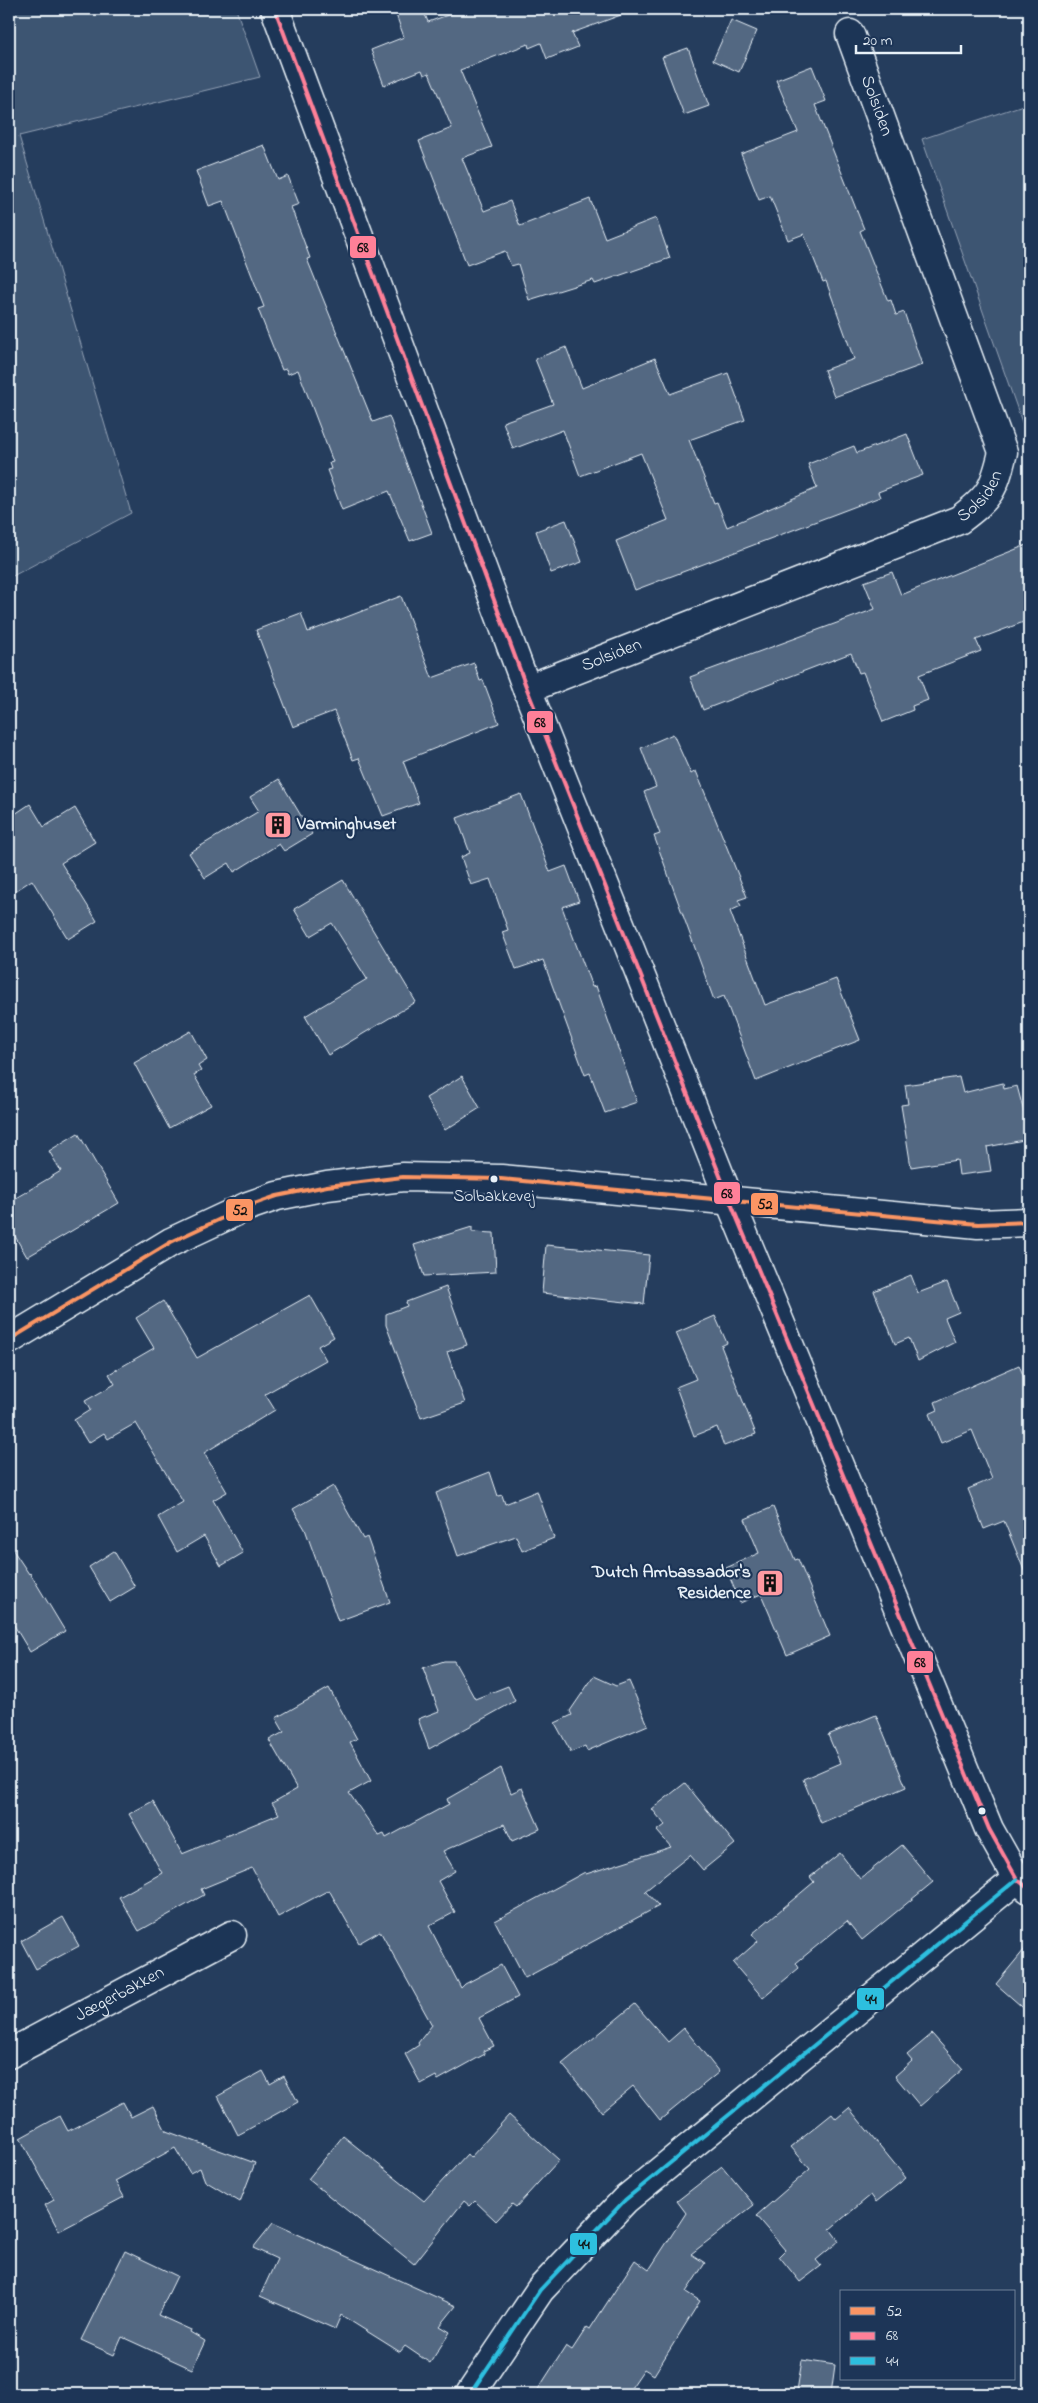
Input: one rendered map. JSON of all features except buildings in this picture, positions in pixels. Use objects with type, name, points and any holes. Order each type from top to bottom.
[{"type":"street","points":[[275,9],[527,689],[730,1201],[986,1820],[1023,1884],[625,2200],[540,2290],[470,2394]]},
{"type":"street","name":"Solsiden","points":[[527,689],[959,520],[980,504],[996,483],[1003,452],[850,34]]},
{"type":"street","points":[[9,1340],[171,1242],[248,1206],[298,1191],[402,1178],[502,1179],[978,1224],[1029,1222]]},
{"type":"street","name":"Jægerbakken","points":[[9,2054],[232,1935]]},
{"type":"shaded area","points":[[9,9],[236,9],[260,77],[19,136],[131,513],[9,578]]},
{"type":"shaded area","points":[[1029,103],[1029,442],[922,139]]},
{"type":"transit line","name":"68","points":[[275,9],[527,689],[730,1201],[989,1829],[1017,1879],[1029,1889]]},
{"type":"transit line","name":"52","points":[[9,1340],[171,1242],[248,1206],[277,1196],[327,1186],[403,1177],[501,1179],[978,1224],[1029,1222]]},
{"type":"transit line","name":"44","points":[[470,2394],[540,2290],[625,2200],[1017,1879]]},
{"type":"place","name":"Varminghuset","points":[[278,825]]},
{"type":"place","name":"Solbakkevej","points":[[494,1179]]},
{"type":"place","name":"Dutch Ambassador's Residence","points":[[770,1583]]}]
